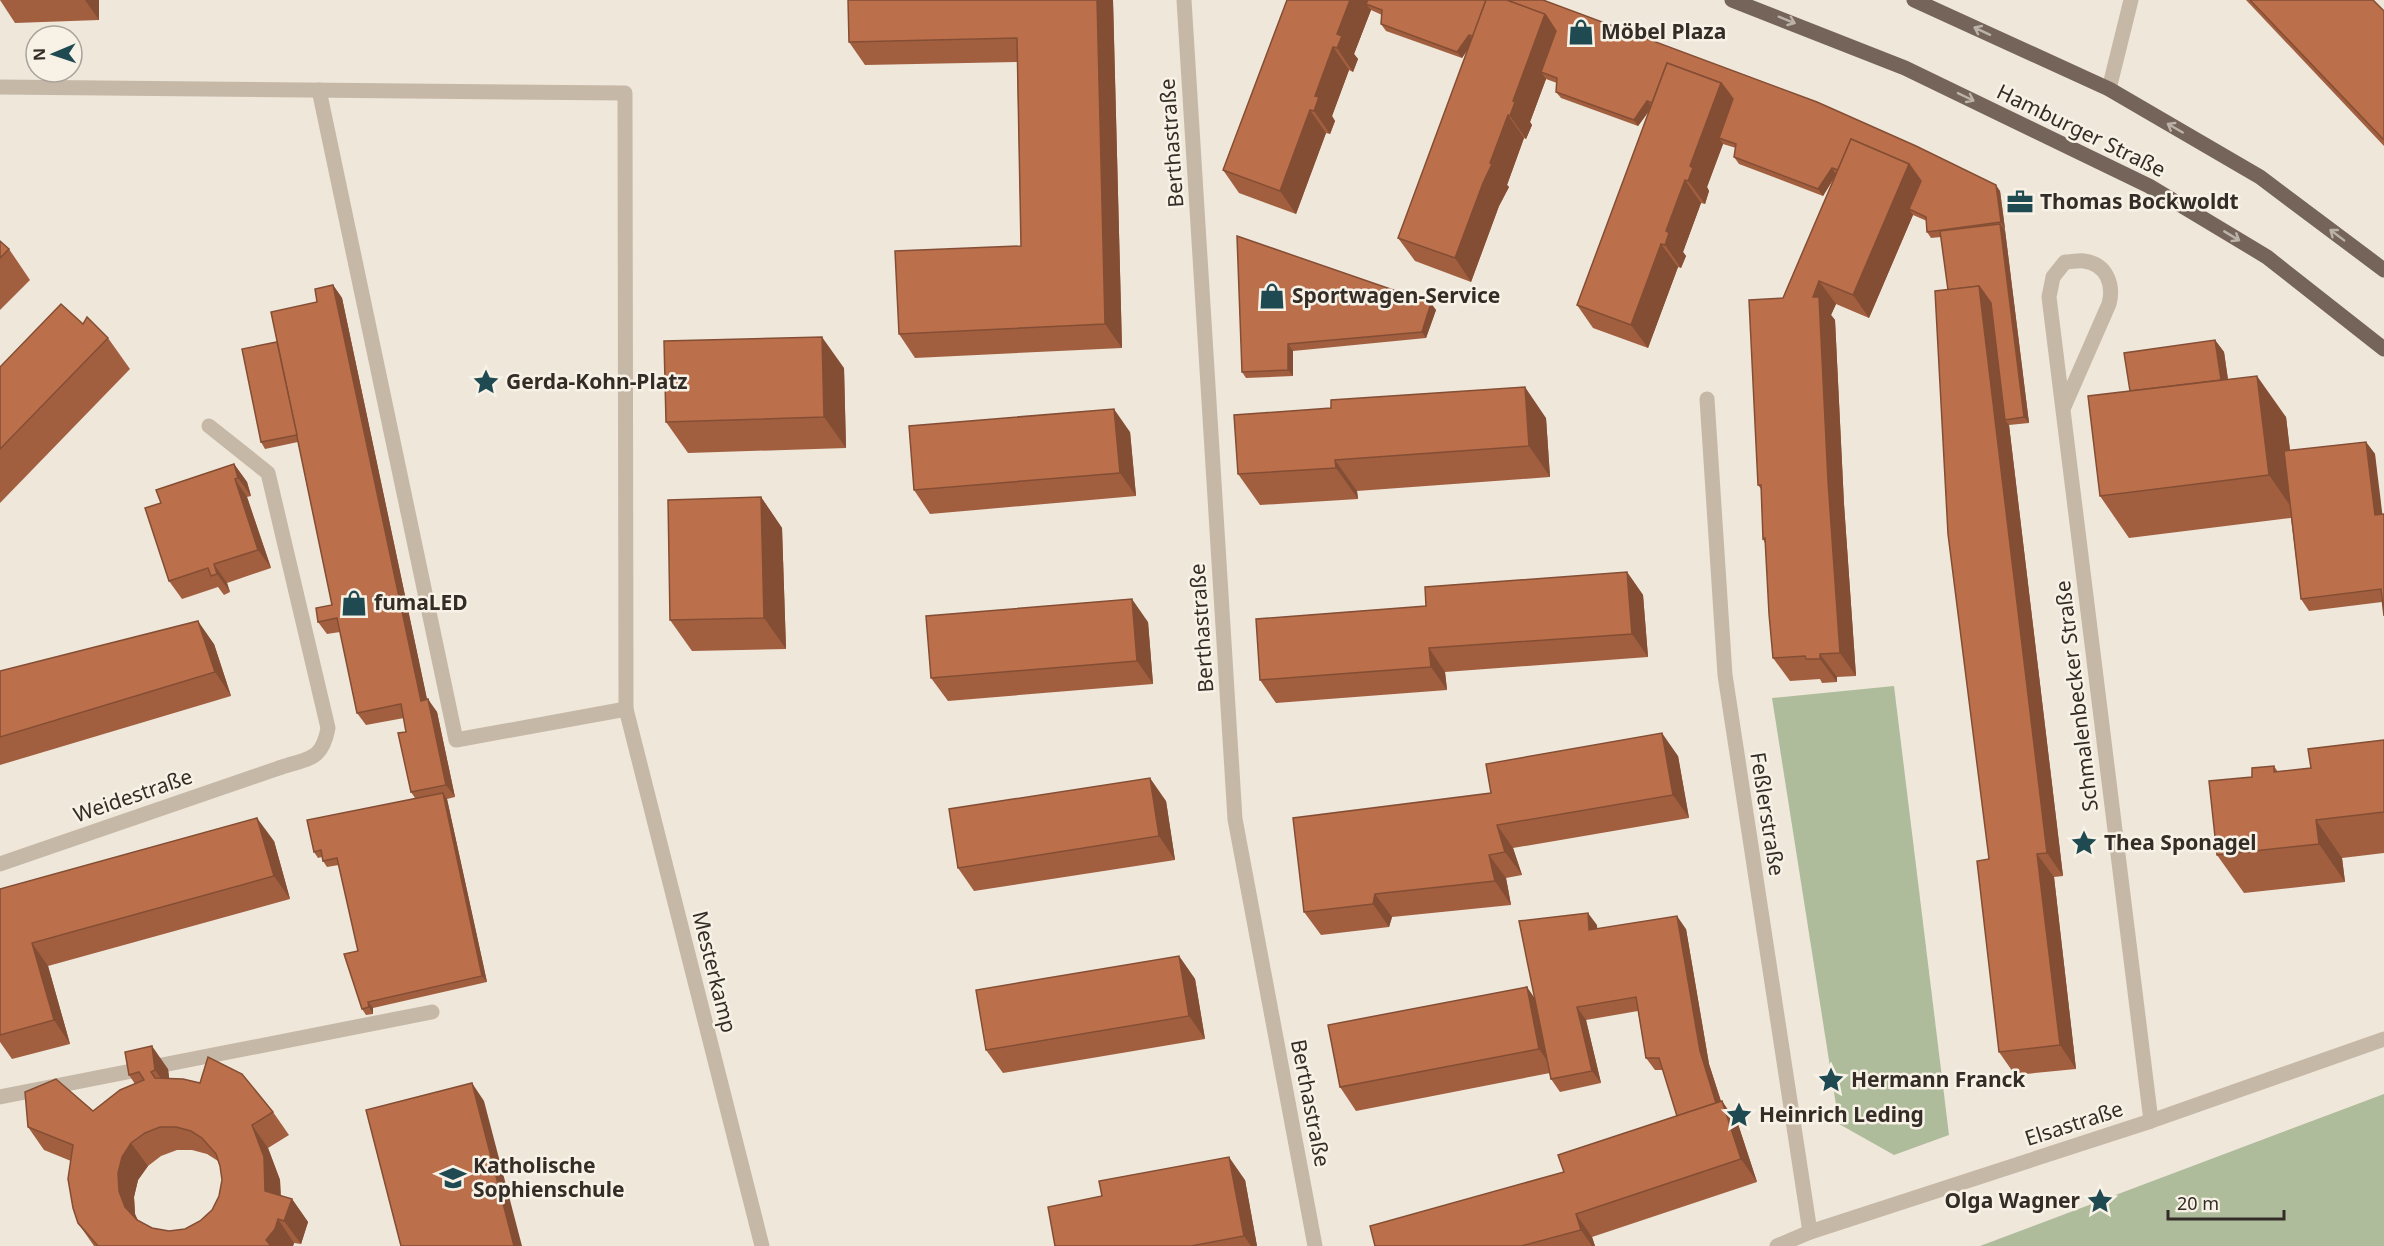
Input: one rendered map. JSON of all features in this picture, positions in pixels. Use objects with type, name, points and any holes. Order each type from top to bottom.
[{"type":"main road","name":"Hamburger Straße","points":[[1732,0],[1905,68],[2150,186],[2267,257],[2384,349]]},
{"type":"main road","name":"Hamburger Straße","points":[[1914,0],[2109,89],[2260,177],[2384,270]]},
{"type":"street","name":"Berthastraße","points":[[1184,0],[1235,819],[1315,1246]]},
{"type":"street","points":[[2109,89],[2131,0]]},
{"type":"street","points":[[0,87],[319,90],[456,740],[626,709]]},
{"type":"street","name":"Mesterkamp","points":[[319,90],[625,93],[626,709],[762,1246]]},
{"type":"street","name":"Schmalenbecker Straße","points":[[2063,409],[2113,291],[2109,277],[2099,267],[2086,261],[2065,262],[2053,277],[2049,297],[2151,1121]]},
{"type":"street","name":"Feßlerstraße","points":[[1707,399],[1725,675],[1810,1232]]},
{"type":"street","name":"Weidestraße","points":[[0,864],[317,755],[325,744],[328,728],[268,473],[209,426]]},
{"type":"street","points":[[0,1097],[432,1012]]},
{"type":"street","name":"Elsastraße","points":[[1777,1246],[1810,1232],[2151,1121],[2384,1039]]},
{"type":"green space","points":[[1894,686],[1949,1135],[1894,1155],[1839,1124],[1772,698]]},
{"type":"green space","points":[[2384,1094],[2384,1246],[1980,1246]]},
{"type":"building","points":[[848,0],[1097,0],[1105,324],[899,334],[895,251],[1021,246],[1017,38],[849,42]]},
{"type":"building","points":[[1287,0],[1350,0],[1337,34],[1342,36],[1337,48],[1333,47],[1315,96],[1319,97],[1314,111],[1310,110],[1280,191],[1223,170]]},
{"type":"building","points":[[1368,0],[1486,0],[1473,36],[1469,35],[1457,52],[1381,24],[1382,10],[1366,4]]},
{"type":"building","points":[[1486,0],[1507,0],[1545,14],[1513,101],[1515,102],[1510,116],[1508,115],[1490,163],[1492,164],[1455,258],[1398,238]]},
{"type":"building","points":[[1507,0],[1543,0],[1817,102],[1916,146],[1996,185],[2001,222],[1927,232],[1926,217],[1909,209],[1921,181],[1909,164],[1851,139],[1838,170],[1832,168],[1818,189],[1734,157],[1736,144],[1719,138],[1733,99],[1721,83],[1667,63],[1652,103],[1647,101],[1634,120],[1556,92],[1557,78],[1541,72],[1556,31],[1545,14]]},
{"type":"building","points":[[2250,0],[2373,0],[2384,11],[2383,139]]},
{"type":"building","points":[[1667,63],[1721,83],[1690,166],[1693,168],[1688,181],[1685,180],[1666,231],[1669,233],[1665,245],[1661,244],[1631,325],[1577,305]]},
{"type":"building","points":[[1851,139],[1909,164],[1853,295],[1819,281],[1813,297],[1819,297],[1828,481],[1840,653],[1820,654],[1820,659],[1806,659],[1805,656],[1773,658],[1761,485],[1758,485],[1749,300],[1783,298]]},
{"type":"building","points":[[2000,224],[2024,417],[2005,420],[1991,303],[1979,286],[1948,290],[1940,231]]},
{"type":"building","points":[[1237,236],[1431,303],[1422,332],[1288,344],[1288,370],[1242,372]]},
{"type":"building","points":[[0,241],[9,249],[0,258]]},
{"type":"building","points":[[333,285],[421,701],[428,699],[446,785],[411,792],[398,733],[406,732],[401,704],[357,713],[337,618],[318,622],[316,608],[332,605],[271,312],[317,302],[315,289]]},
{"type":"building","points":[[1979,286],[2047,853],[2037,854],[2060,1045],[1999,1052],[1977,861],[1989,859],[1948,534],[1935,291]]},
{"type":"building","points":[[61,304],[83,324],[87,317],[108,338],[0,449],[0,367]]},
{"type":"building","points":[[822,337],[824,417],[666,422],[664,341]]},
{"type":"building","points":[[2215,340],[2221,380],[2130,391],[2124,353]]},
{"type":"building","points":[[277,342],[297,435],[261,442],[242,349]]},
{"type":"building","points":[[2257,376],[2269,475],[2100,496],[2088,396]]},
{"type":"building","points":[[1525,387],[1529,446],[1335,460],[1336,468],[1238,474],[1234,415],[1331,408],[1331,400]]},
{"type":"building","points":[[1114,409],[1120,473],[914,490],[909,426]]},
{"type":"building","points":[[2366,442],[2375,515],[2384,514],[2384,616],[2381,589],[2301,599],[2284,451]]},
{"type":"building","points":[[234,464],[238,478],[235,479],[258,550],[214,564],[217,574],[211,576],[208,568],[169,581],[145,508],[161,503],[156,490]]},
{"type":"building","points":[[761,497],[764,618],[670,620],[668,500]]},
{"type":"building","points":[[1627,572],[1632,634],[1429,648],[1431,667],[1260,680],[1256,619],[1426,606],[1425,587]]},
{"type":"building","points":[[1132,599],[1137,661],[931,678],[926,616]]},
{"type":"building","points":[[198,621],[215,672],[0,737],[0,671]]},
{"type":"building","points":[[1662,733],[1673,795],[1497,825],[1505,852],[1489,855],[1495,881],[1375,894],[1373,904],[1304,912],[1293,818],[1491,793],[1486,764]]},
{"type":"building","points":[[2384,740],[2384,812],[2316,820],[2319,844],[2217,855],[2209,781],[2252,777],[2252,768],[2274,766],[2274,772],[2311,768],[2308,749]]},
{"type":"building","points":[[1150,778],[1159,836],[958,868],[949,809]]},
{"type":"building","points":[[443,793],[482,976],[368,1002],[369,1007],[362,1009],[344,954],[358,951],[337,858],[323,861],[321,850],[314,852],[307,820]]},
{"type":"building","points":[[257,818],[274,876],[32,943],[54,1020],[0,1035],[0,889]]},
{"type":"building","points":[[1588,913],[1589,930],[1677,916],[1700,1051],[1716,1103],[1677,1116],[1659,1058],[1646,1058],[1636,997],[1577,1007],[1592,1071],[1551,1079],[1519,921]]},
{"type":"building","points":[[1179,956],[1189,1016],[986,1050],[976,990]]},
{"type":"building","points":[[1527,987],[1539,1049],[1340,1087],[1328,1025]]},
{"type":"building","points":[[152,1046],[155,1070],[151,1072],[155,1078],[183,1079],[200,1083],[208,1057],[242,1074],[273,1112],[252,1125],[264,1157],[265,1191],[292,1199],[284,1221],[278,1219],[275,1229],[266,1240],[271,1246],[98,1246],[78,1223],[68,1179],[73,1145],[28,1127],[25,1092],[56,1079],[93,1111],[120,1090],[144,1080],[139,1072],[129,1075],[125,1052]],"holes":[[[160,1127],[176,1127],[191,1131],[202,1138],[216,1154],[222,1180],[219,1196],[212,1210],[200,1221],[185,1229],[169,1231],[152,1228],[137,1220],[125,1207],[119,1191],[118,1173],[122,1157],[131,1143],[145,1133]]]},
{"type":"building","name":"Katholische Sophienschule","points":[[472,1083],[514,1246],[401,1246],[366,1110]]},
{"type":"building","points":[[1722,1101],[1741,1159],[1576,1214],[1581,1230],[1521,1246],[1375,1246],[1370,1226],[1564,1172],[1558,1155]]},
{"type":"building","points":[[1229,1157],[1244,1236],[1191,1246],[1055,1246],[1048,1207],[1102,1196],[1099,1181]]},
{"type":"place","name":"Möbel Plaza","points":[[1581,32]]},
{"type":"place","name":"Thomas Bockwoldt","points":[[2020,202]]},
{"type":"place","name":"Sportwagen-Service","points":[[1272,296]]},
{"type":"place","name":"Gerda-Kohn-Platz","points":[[486,382]]},
{"type":"place","name":"fumaLED","points":[[354,603]]},
{"type":"place","name":"Thea Sponagel","points":[[2084,843]]},
{"type":"place","name":"Hermann Franck","points":[[1831,1080]]},
{"type":"place","name":"Heinrich Leding","points":[[1739,1115]]},
{"type":"place","name":"Katholische Sophienschule","points":[[453,1178]]},
{"type":"place","name":"Olga Wagner","points":[[2100,1201]]}]
